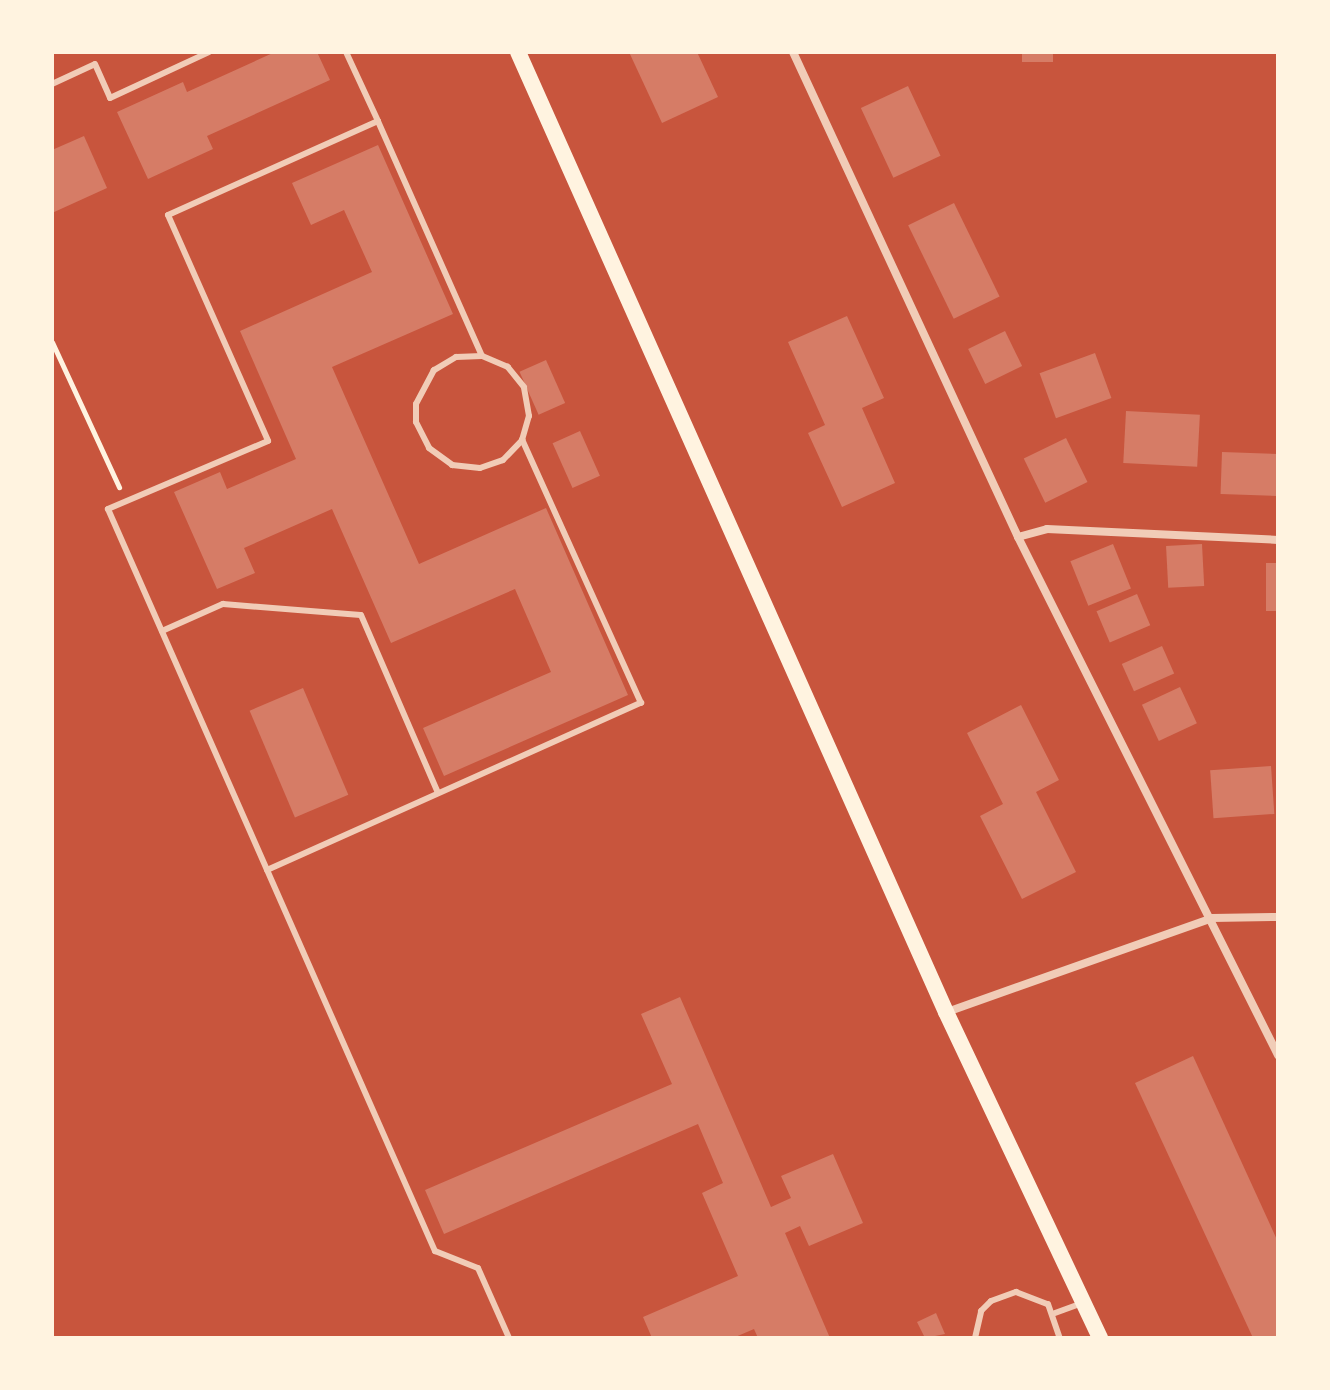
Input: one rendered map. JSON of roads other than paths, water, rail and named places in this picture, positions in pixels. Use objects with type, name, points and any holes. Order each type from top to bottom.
[{"type":"main road","points":[[518,52],[946,1012],[1100,1338]]},
{"type":"street","points":[[793,52],[1018,537],[1212,918],[1278,1055]]},
{"type":"street","points":[[1018,537],[1047,529],[1278,540]]},
{"type":"street","points":[[946,1012],[1212,918],[1278,917]]},
{"type":"lane","points":[[52,84],[95,64],[110,98],[209,52]]},
{"type":"lane","points":[[346,52],[482,356]]},
{"type":"lane","points":[[378,121],[168,215],[268,441],[108,509],[435,1251],[478,1268],[509,1338]]},
{"type":"lane","points":[[482,356],[508,367],[524,387],[529,416],[522,440],[503,460],[480,468],[452,465],[429,448],[416,422],[420,390],[434,370],[456,357],[482,356]]},
{"type":"lane","points":[[267,870],[641,703],[522,440]]},
{"type":"lane","points":[[162,631],[223,604],[361,615],[438,793]]},
{"type":"lane","points":[[975,1338],[981,1311],[1003,1295],[1028,1293],[1055,1313],[1060,1338]]},
{"type":"lane","points":[[1055,1313],[1084,1303]]}]
